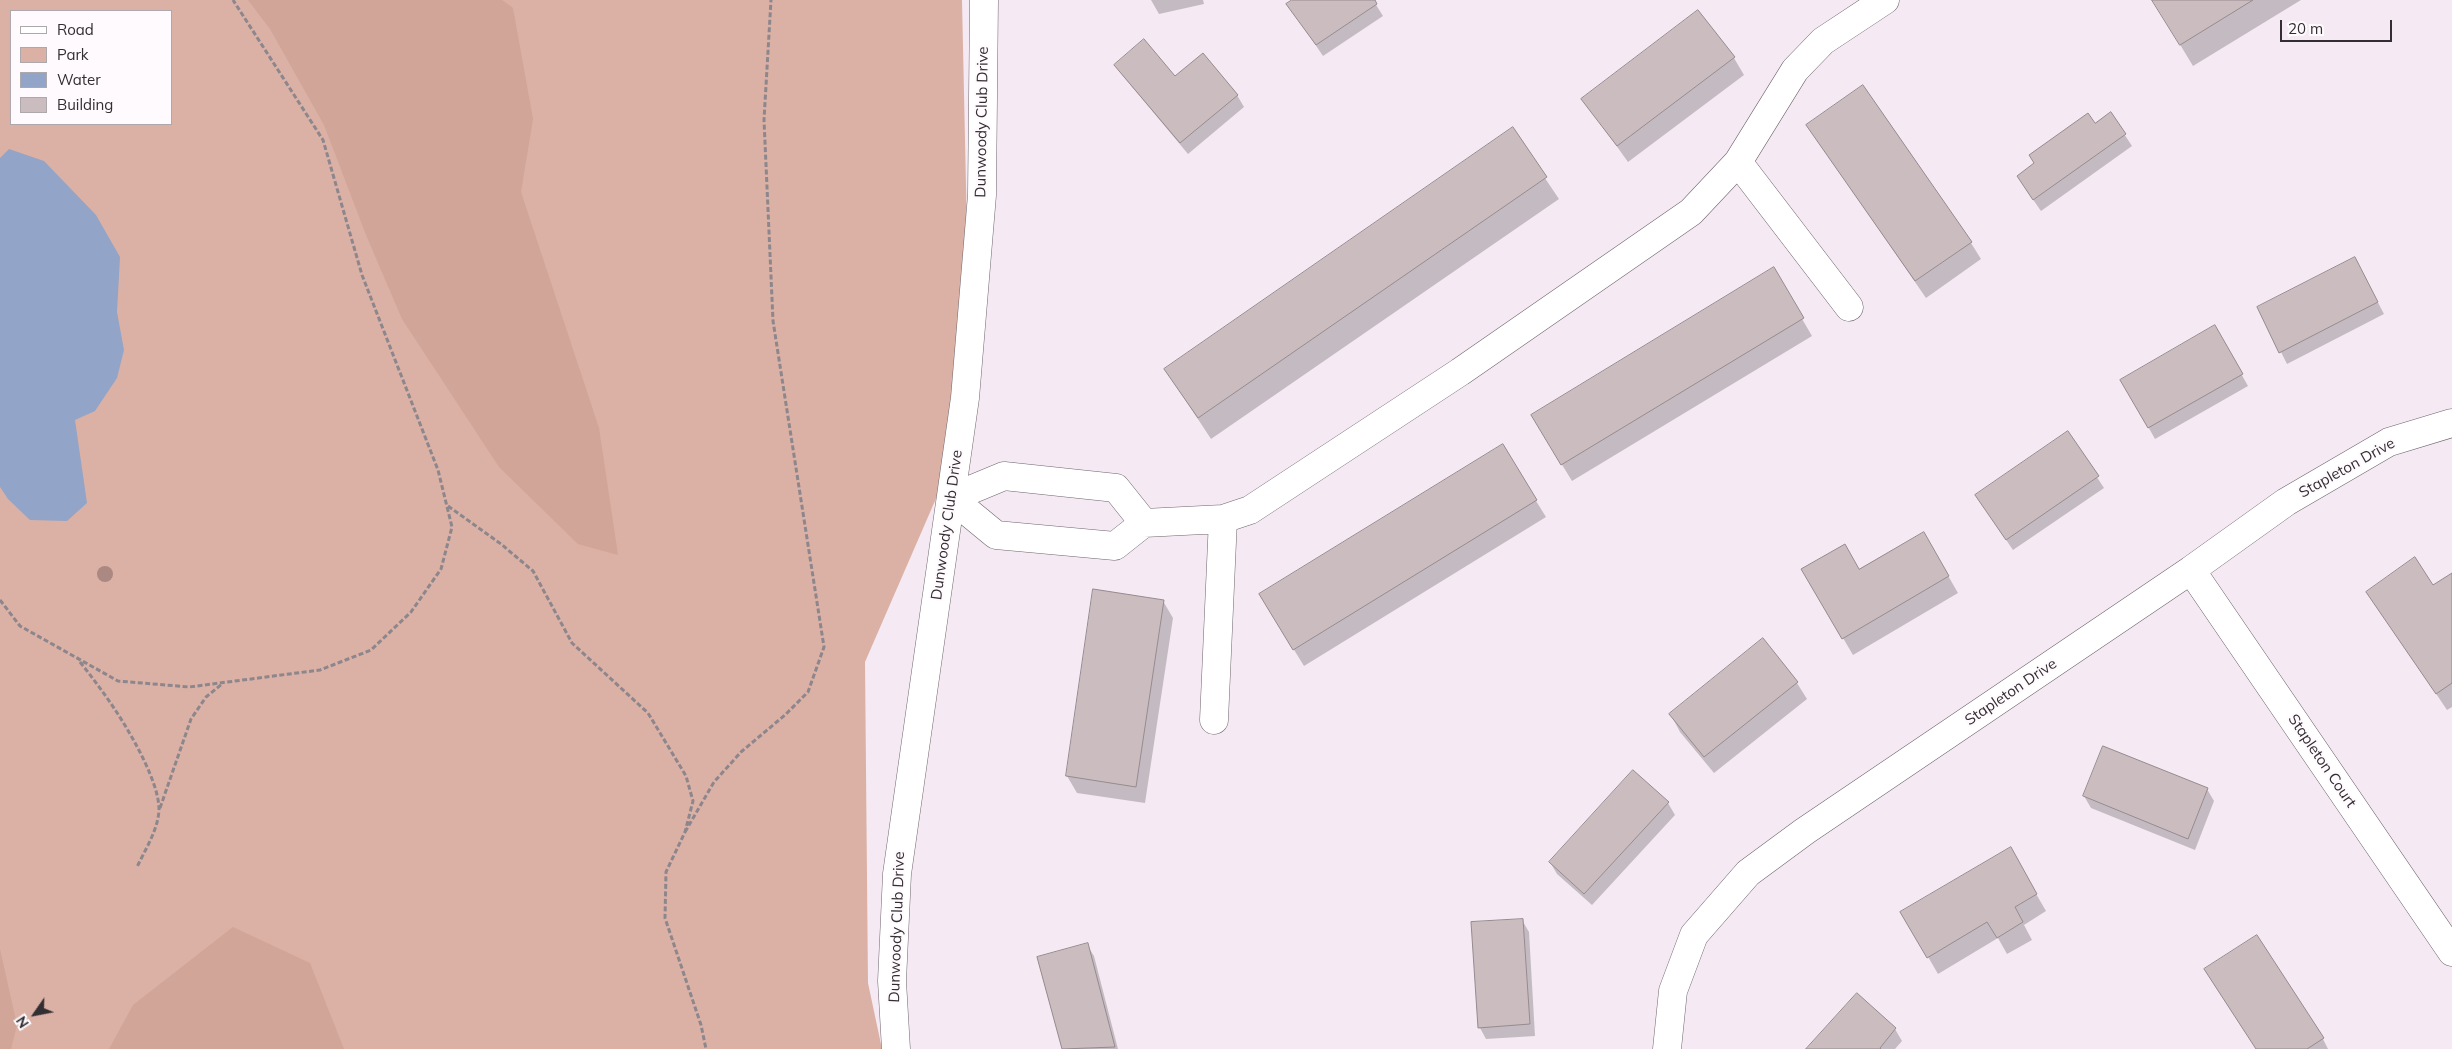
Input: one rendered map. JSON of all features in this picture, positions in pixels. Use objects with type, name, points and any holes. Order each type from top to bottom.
[{"type":"street","name":"Dunwoody Club Drive","points":[[896,1049],[892,981],[897,874],[965,398],[982,195],[984,0]]},
{"type":"street","points":[[1144,523],[1116,488],[1004,476],[951,498],[996,535],[1115,546],[1144,523],[1222,519],[1250,510],[1468,367],[1691,212],[1738,162],[1795,70],[1823,41],[1885,0]]},
{"type":"street","points":[[1738,162],[1849,307]]},
{"type":"street","name":"Stapleton Drive","points":[[1666,1049],[1673,991],[1694,935],[1748,873],[1805,831],[2191,570],[2286,502],[2389,442],[2452,423]]},
{"type":"street","points":[[1214,720],[1222,519]]},
{"type":"street","name":"Stapleton Court","points":[[2191,570],[2452,952]]},
{"type":"path","points":[[0,600],[20,626],[78,660],[118,680],[189,687],[320,670],[371,650],[411,612],[441,569],[452,527],[438,470],[362,275],[323,140],[233,0]]},
{"type":"path","points":[[706,1049],[701,1025],[665,918],[666,872],[685,832],[720,776],[741,752],[808,692],[824,647],[774,321],[764,120],[771,0]]},
{"type":"path","points":[[447,505],[501,544],[533,571],[572,643],[648,713],[686,776],[693,801],[685,832]]},
{"type":"path","points":[[78,660],[114,706],[135,740],[154,784],[159,810]]},
{"type":"path","points":[[136,867],[154,833],[159,810],[190,719],[206,697],[222,683]]},
{"type":"green space","points":[[0,0],[962,0],[971,418],[865,662],[868,983],[882,1049],[0,1049]]},
{"type":"shaded area","points":[[248,0],[502,0],[513,8],[533,119],[521,192],[599,428],[618,555],[578,544],[499,467],[402,319],[366,235],[324,125],[270,29]]},
{"type":"shaded area","points":[[233,927],[310,963],[344,1049],[109,1049],[133,1005]]},
{"type":"shaded area","points":[[0,949],[17,1025],[11,1049],[0,1049]]},
{"type":"water","points":[[9,149],[44,161],[96,215],[120,257],[117,312],[124,350],[117,378],[95,411],[75,420],[87,503],[67,521],[30,520],[8,499],[0,487],[0,158]]},
{"type":"building","points":[[1292,0],[1375,0],[1377,4],[1316,45],[1286,4]]},
{"type":"building","points":[[2152,0],[2253,0],[2180,45]]},
{"type":"building","points":[[1698,10],[1735,57],[1617,146],[1581,99]]},
{"type":"building","points":[[1144,39],[1175,76],[1203,53],[1238,95],[1180,143],[1114,65]]},
{"type":"building","points":[[1863,85],[1972,242],[1915,281],[1806,125]]},
{"type":"building","points":[[2111,112],[2126,134],[2033,200],[2017,176],[2034,163],[2029,155],[2088,113],[2095,123]]},
{"type":"building","points":[[1513,127],[1547,177],[1198,418],[1164,369]]},
{"type":"building","points":[[2355,257],[2378,302],[2279,353],[2257,307]]},
{"type":"building","points":[[1774,267],[1804,318],[1561,465],[1531,415]]},
{"type":"building","points":[[2215,325],[2243,374],[2148,428],[2120,380]]},
{"type":"building","points":[[2068,431],[2099,476],[2006,540],[1975,495]]},
{"type":"building","points":[[1503,444],[1537,500],[1293,650],[1259,594]]},
{"type":"building","points":[[1924,532],[1949,576],[1842,639],[1801,569],[1845,544],[1859,569]]},
{"type":"building","points":[[2415,557],[2433,585],[2452,573],[2452,683],[2436,694],[2366,592]]},
{"type":"building","points":[[1093,589],[1164,600],[1136,787],[1066,776]]},
{"type":"building","points":[[1763,638],[1798,682],[1704,757],[1669,714]]},
{"type":"building","points":[[2103,746],[2208,788],[2188,839],[2083,796]]},
{"type":"building","points":[[1633,770],[1669,802],[1584,894],[1549,862]]},
{"type":"building","points":[[2011,847],[2037,894],[2015,907],[2023,922],[1997,938],[1987,922],[1927,958],[1900,912]]},
{"type":"building","points":[[1523,919],[1530,1024],[1478,1028],[1471,922]]},
{"type":"building","points":[[2257,935],[2324,1038],[2307,1049],[2256,1049],[2204,969]]},
{"type":"building","points":[[1088,943],[1115,1047],[1062,1049],[1037,957]]},
{"type":"building","points":[[1857,993],[1896,1028],[1881,1049],[1806,1049]]}]
